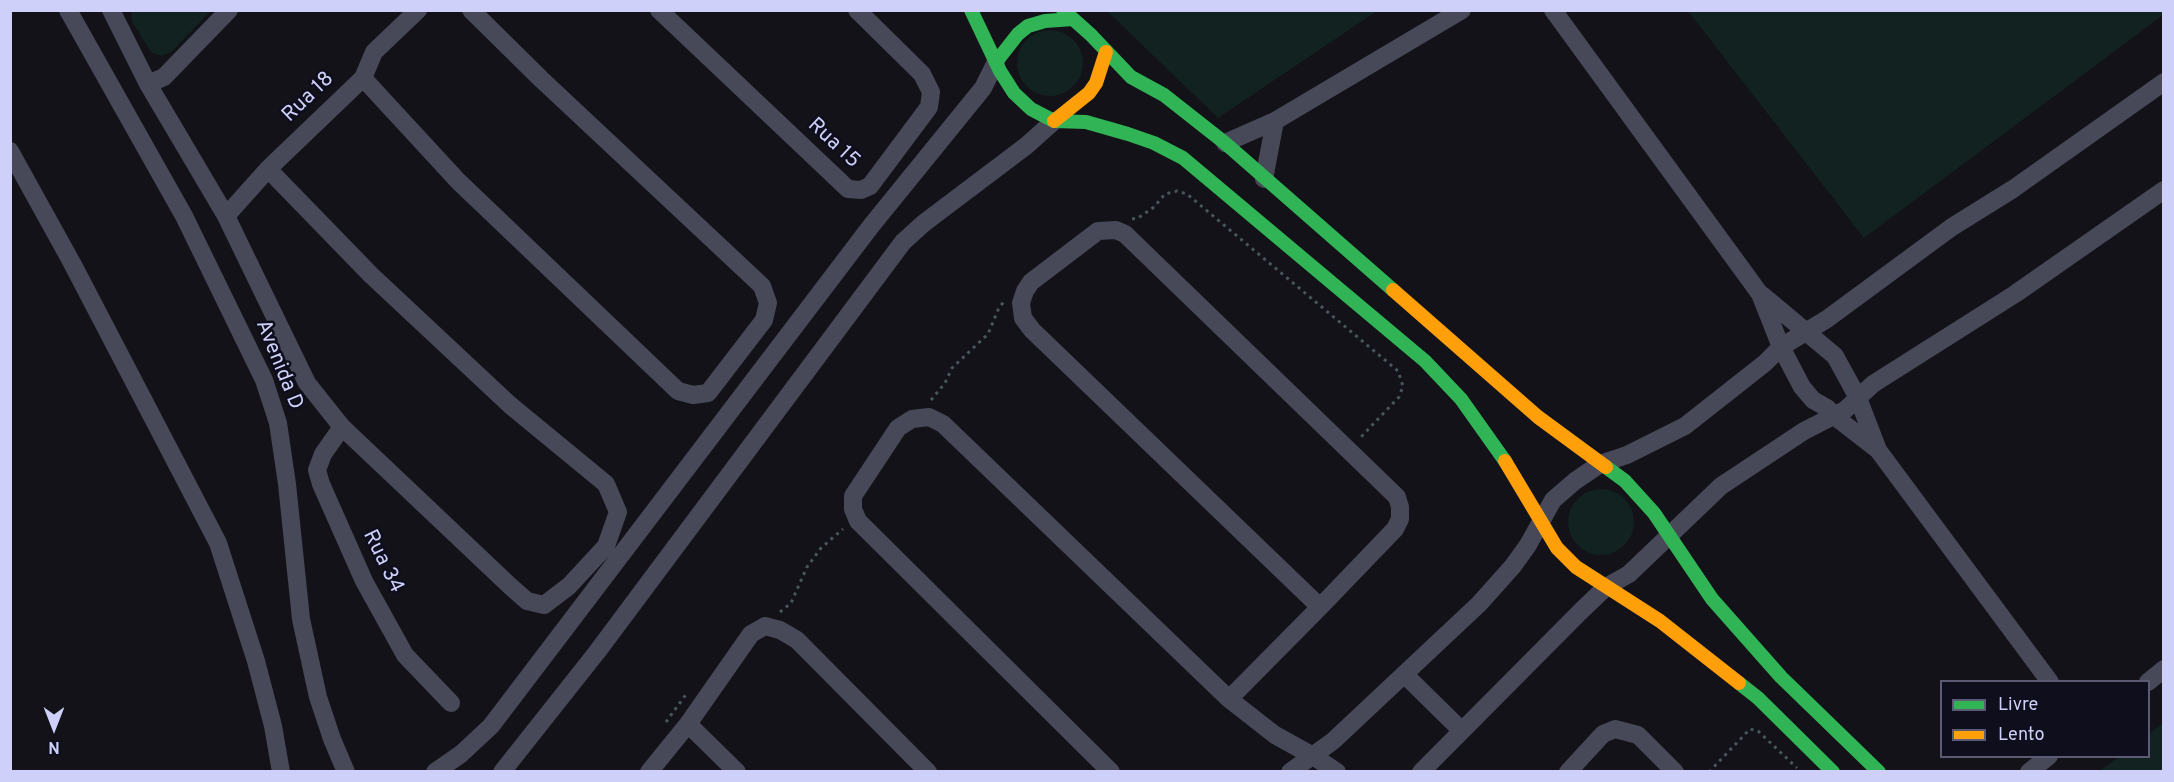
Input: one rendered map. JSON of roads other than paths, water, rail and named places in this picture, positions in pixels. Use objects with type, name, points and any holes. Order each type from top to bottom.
[{"type":"main road","points":[[971,10],[1014,93],[1031,109],[1054,121],[1086,122],[1128,134],[1154,143],[1183,158],[1425,361],[1461,399],[1500,453],[1557,548],[1576,567],[1660,621],[1758,698],[1833,771]]},
{"type":"main road","points":[[996,62],[1018,33],[1028,26],[1068,15],[1106,52],[1127,81],[1164,95],[1225,143],[1456,348],[1538,417],[1625,481],[1654,513],[1712,599],[1782,677],[1879,771]]},
{"type":"main road","points":[[1054,121],[1089,93],[1096,83],[1106,52]]},
{"type":"main road","points":[[1054,121],[1087,107],[1104,96]]},
{"type":"street","name":"Avenida D","points":[[68,10],[184,216],[264,380],[280,433],[302,619],[318,697],[346,771]]},
{"type":"street","points":[[111,10],[148,84],[226,216],[307,383],[342,428],[527,601],[544,605],[570,586],[606,546],[618,512],[606,484],[510,405],[371,275],[268,169]]},
{"type":"street","points":[[148,84],[164,77],[229,10]]},
{"type":"street","name":"Rua 18","points":[[226,216],[268,169],[363,78],[374,52],[418,10]]},
{"type":"street","points":[[363,78],[458,181],[678,392],[693,395],[708,393],[764,320],[768,303],[762,286],[541,79],[471,10]]},
{"type":"street","name":"Rua 15","points":[[659,10],[848,189],[861,190],[870,186],[929,107],[931,92],[922,74],[857,10]]},
{"type":"street","points":[[1225,143],[1275,121],[1462,10]]},
{"type":"street","points":[[1553,10],[1760,294],[1782,348],[1802,387],[1834,416],[1878,450]]},
{"type":"street","points":[[435,771],[461,754],[492,726],[871,226],[983,88],[996,62]]},
{"type":"street","points":[[1275,735],[1293,771],[1333,741],[1479,604],[1513,566],[1528,545],[1552,500],[1600,464],[1627,455],[1685,426],[1782,348],[1827,319],[1952,227],[2013,189],[2163,82]]},
{"type":"street","points":[[502,771],[597,652],[903,242],[1026,146],[1054,121]]},
{"type":"street","points":[[1264,179],[1275,121]]},
{"type":"street","points":[[10,151],[72,263],[218,543],[256,662],[273,726],[281,771]]},
{"type":"street","points":[[1421,771],[1606,587],[1629,574],[1721,486],[1804,431],[1845,410],[1874,384],[2015,294],[2163,190]]},
{"type":"street","points":[[1229,699],[1320,607],[1395,529],[1400,519],[1400,507],[1396,497],[1125,234],[1116,230],[1098,231],[1031,282],[1021,303],[1023,318],[1040,338],[1320,607]]},
{"type":"street","points":[[1760,294],[1835,356],[1858,398],[1878,450],[2049,680]]},
{"type":"street","points":[[1111,771],[858,521],[853,509],[853,496],[898,428],[912,419],[929,417],[953,432],[1229,699],[1275,735],[1337,771]]},
{"type":"street","name":"Rua 34","points":[[342,428],[323,454],[317,470],[321,484],[364,581],[405,655],[451,703]]},
{"type":"street","points":[[649,771],[688,724],[751,634],[765,626],[780,630],[797,640],[928,771]]},
{"type":"street","points":[[2149,680],[2163,669]]},
{"type":"street","points":[[1404,674],[1461,730]]},
{"type":"street","points":[[688,724],[737,771]]},
{"type":"street","points":[[1568,771],[1603,734],[1615,729],[1638,735],[1675,771]]},
{"type":"street","points":[[2029,771],[2046,758]]}]
